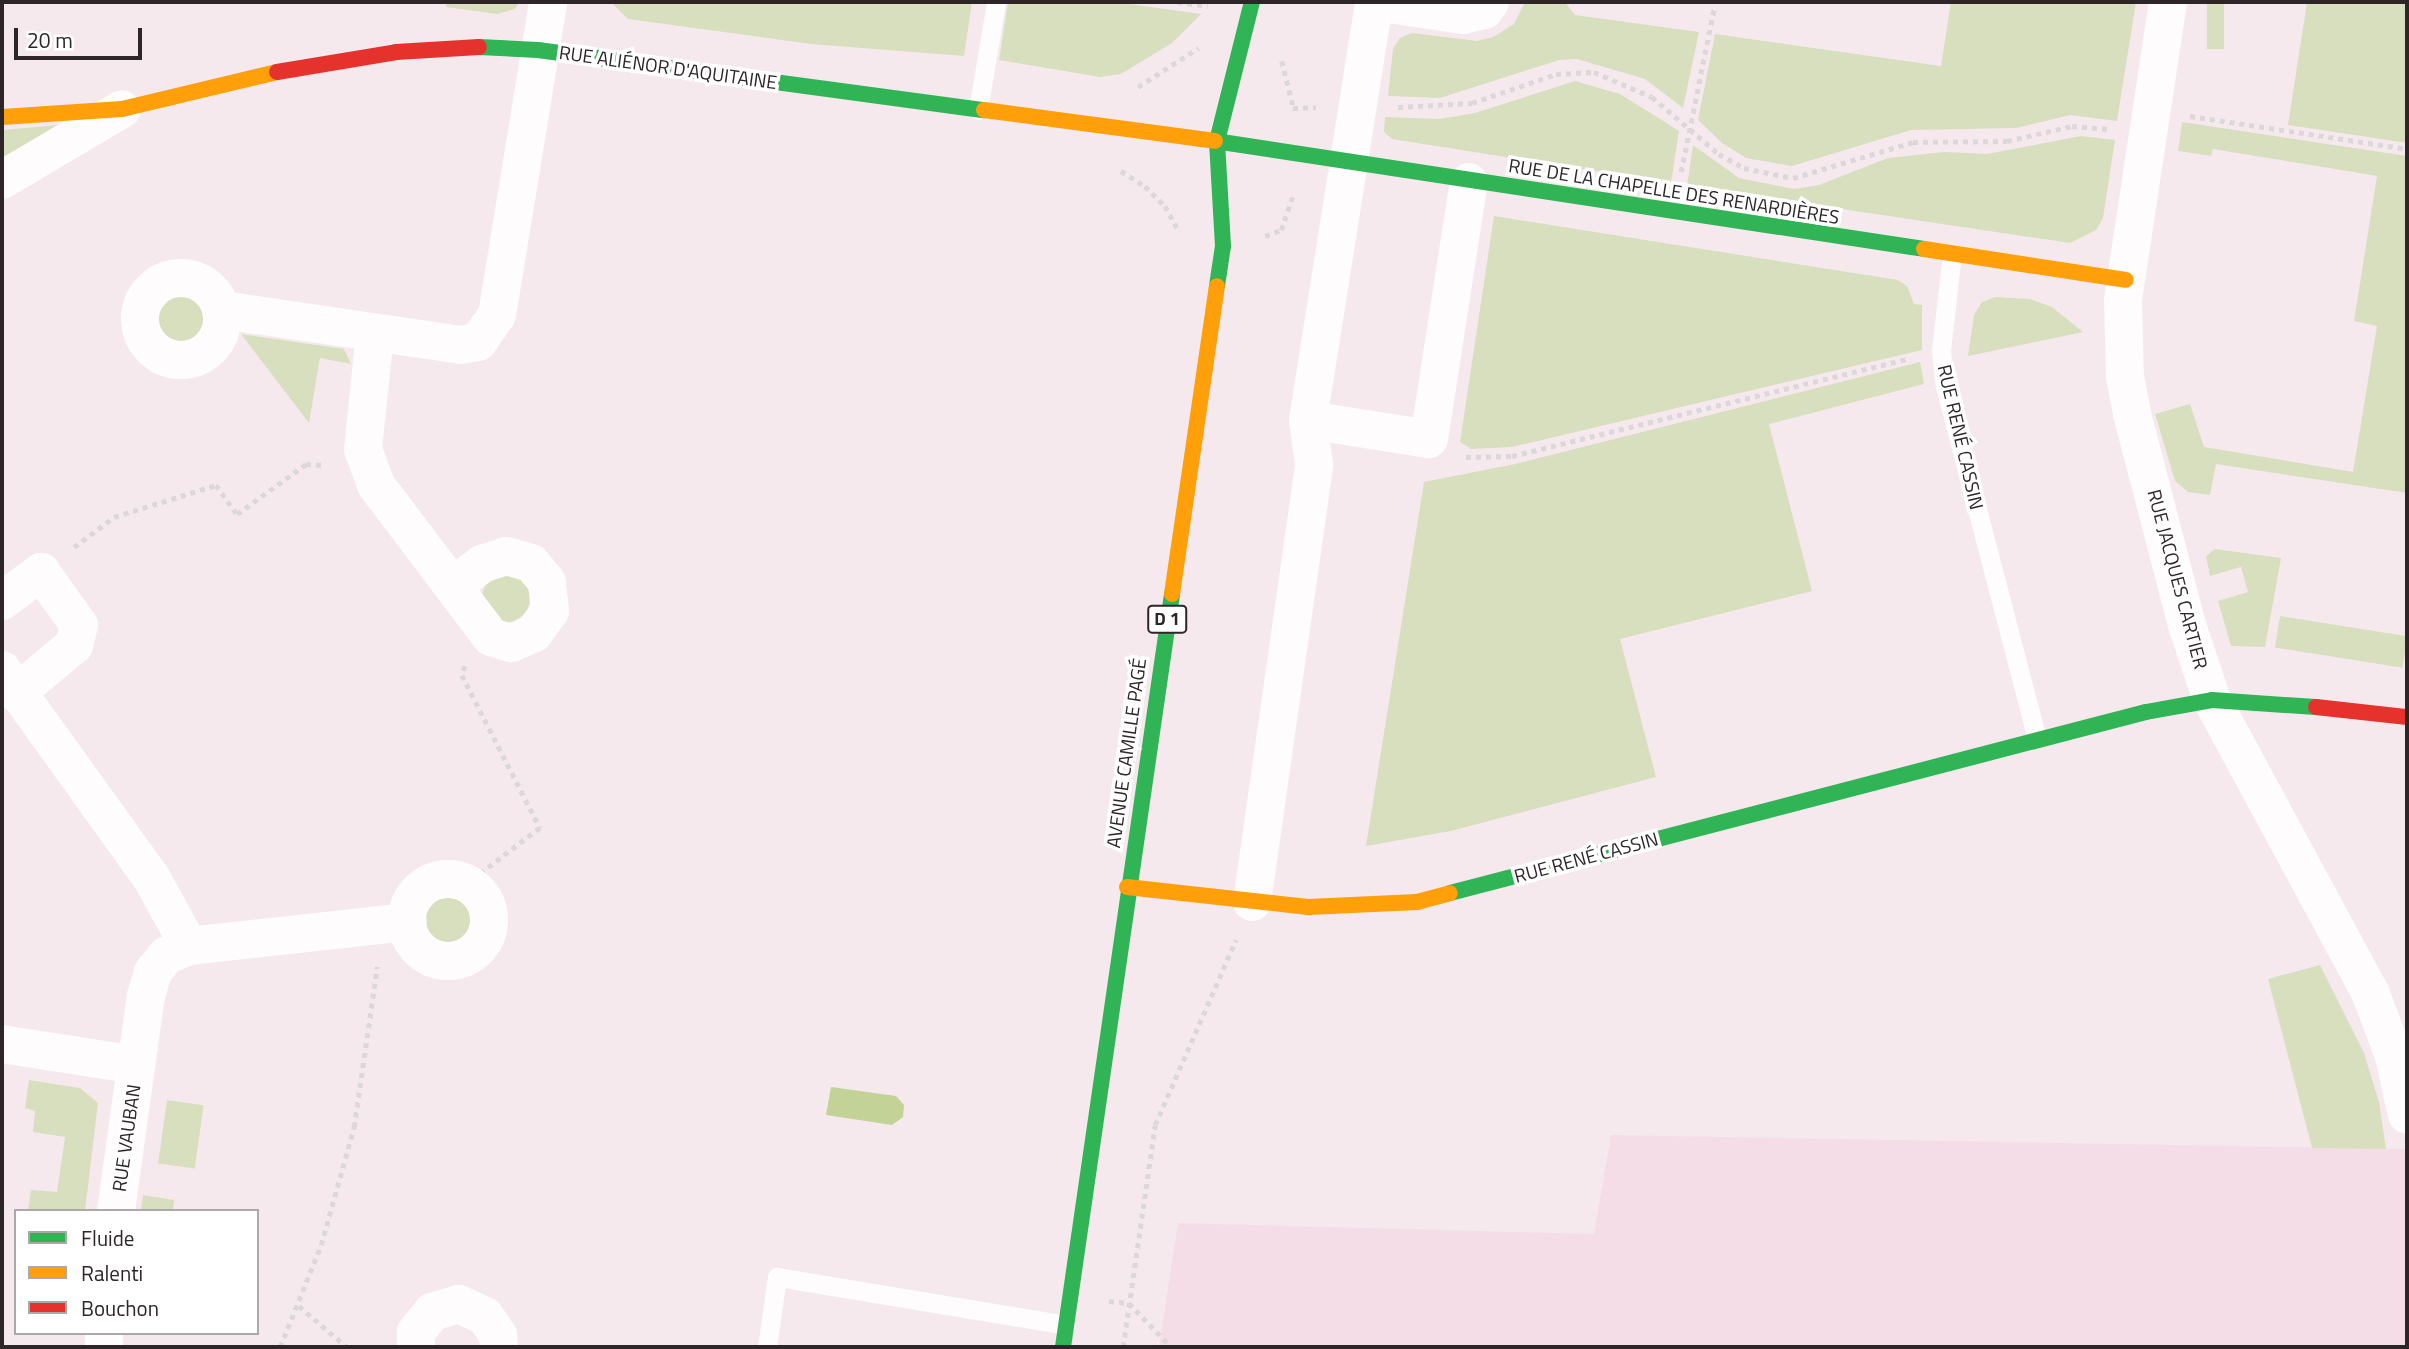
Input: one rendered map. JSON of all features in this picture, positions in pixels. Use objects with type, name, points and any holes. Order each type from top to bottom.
[{"type":"street","points":[[222,310],[461,345],[478,342],[497,315],[538,50],[548,2]]},
{"type":"street","name":"AVENUE CAMILLE PAGÉ","points":[[1063,1347],[1127,887],[1223,246],[1217,141],[1252,2]]},
{"type":"street","points":[[1252,902],[1314,465],[1308,420],[1374,2],[1463,15],[1484,10],[1490,2]]},
{"type":"street","name":"RUE JACQUES CARTIER","points":[[2168,2],[2126,280],[2122,339],[2132,414],[2187,625],[2212,700],[2371,992],[2394,1056],[2407,1115]]},
{"type":"street","name":"RUE ALIÉNOR D'AQUITAINE","points":[[2,117],[122,109],[308,64],[470,47],[538,50],[1217,141]]},
{"type":"street","name":"RUE ALIÉNOR D'AQUITAINE","points":[[2,180],[122,109]]},
{"type":"street","name":"RUE DE LA CHAPELLE DES RENARDIÈRES","points":[[1217,141],[1350,164],[2126,280]]},
{"type":"street","points":[[1308,420],[1429,439],[1469,182]]},
{"type":"street","points":[[375,333],[363,427],[366,469],[453,586],[491,637],[511,643],[534,633],[550,611],[547,582],[531,564],[506,556],[482,564],[453,586]]},
{"type":"street","points":[[2,601],[41,572],[79,625],[74,645],[9,681],[151,877],[189,946],[396,923],[426,886],[439,880],[467,884],[478,891],[489,914],[485,940],[476,950],[452,961],[439,960],[417,946],[396,923]]},
{"type":"street","name":"RUE RENÉ CASSIN","points":[[1127,887],[1308,907],[1418,902],[2038,738],[2212,700],[2266,701],[2407,717]]},
{"type":"street","name":"RUE VAUBAN","points":[[116,1209],[136,1065],[153,972],[167,955],[189,946]]},
{"type":"street","points":[[2,1044],[136,1065]]},
{"type":"street","points":[[416,1347],[416,1332],[432,1312],[458,1304],[485,1316],[498,1335],[499,1347]]},
{"type":"lane","points":[[978,110],[996,2]]},
{"type":"lane","name":"RUE RENÉ CASSIN","points":[[1952,254],[1941,350],[1945,386],[2038,738]]},
{"type":"lane","points":[[767,1347],[777,1277],[1066,1325]]},
{"type":"path","points":[[1177,2],[1221,8]]},
{"type":"path","points":[[1674,213],[1688,128],[1714,8]]},
{"type":"path","points":[[1360,103],[1402,108],[1472,103],[1576,70],[1623,82],[1652,97],[1688,128],[1744,168],[1793,178],[1913,142],[2007,141],[2072,126],[2150,123],[2407,149]]},
{"type":"path","points":[[1429,439],[1464,457],[1512,456],[1941,350]]},
{"type":"path","points":[[41,572],[114,517],[216,485],[237,514],[306,464],[366,469]]},
{"type":"path","points":[[467,884],[540,828],[463,675],[464,666],[491,637]]},
{"type":"path","points":[[1123,1347],[1155,1125],[1252,902]]},
{"type":"path","points":[[280,1347],[299,1306],[354,1127],[396,923]]},
{"type":"path","points":[[1070,1297],[1129,1303],[1171,1347]]},
{"type":"path","points":[[299,1306],[347,1347]]},
{"type":"shaded area","points":[[447,2],[519,2],[515,9],[497,14],[446,7]]},
{"type":"shaded area","points":[[611,2],[972,2],[964,56],[811,44],[628,19]]},
{"type":"shaded area","points":[[1008,2],[1115,2],[1201,14],[1172,43],[1121,74],[1100,77],[999,60]]},
{"type":"shaded area","points":[[1525,2],[1565,2],[1575,15],[1699,32],[1683,108],[1645,79],[1577,59],[1559,60],[1440,98],[1388,96],[1393,49],[1400,38],[1412,33],[1477,41],[1493,37],[1514,24]]},
{"type":"shaded area","points":[[1951,2],[2136,2],[2117,121],[2070,115],[2016,128],[1911,130],[1792,166],[1746,158],[1722,143],[1698,120],[1715,34],[1941,66]]},
{"type":"shaded area","points":[[2207,2],[2224,2],[2224,49],[2207,49]]},
{"type":"shaded area","points":[[2307,2],[2407,2],[2407,143],[2288,125]]},
{"type":"shaded area","points":[[1575,81],[1620,94],[1679,131],[1671,183],[1392,139],[1384,132],[1385,117],[1439,119],[1475,113]]},
{"type":"shaded area","points":[[2182,122],[2407,156],[2407,493],[2216,464],[2210,495],[2188,492],[2175,481],[2155,414],[2190,404],[2204,447],[2353,472],[2377,326],[2354,321],[2377,176],[2213,149],[2211,156],[2178,151]]},
{"type":"shaded area","points":[[82,123],[2,166],[2,130]]},
{"type":"shaded area","points":[[2081,136],[2115,140],[2103,218],[2096,230],[2070,243],[1687,186],[1693,145],[1739,178],[1794,189],[1819,185],[1888,158],[1944,152],[1987,154]]},
{"type":"shaded area","points":[[1494,216],[1898,280],[1907,286],[1914,304],[1922,305],[1922,350],[1512,447],[1471,449],[1460,442]]},
{"type":"shaded area","points":[[181,292],[199,299],[206,317],[199,335],[181,342],[163,335],[156,317],[163,299]]},
{"type":"shaded area","points":[[1995,297],[2030,299],[2052,307],[2083,332],[1968,356],[1974,315],[1982,302]]},
{"type":"shaded area","points":[[241,334],[344,349],[351,364],[320,358],[309,423]]},
{"type":"shaded area","points":[[1920,362],[1924,384],[1769,424],[1812,591],[1620,639],[1656,777],[1451,831],[1366,846],[1424,482],[1515,464]]},
{"type":"shaded area","points":[[2215,549],[2281,558],[2265,647],[2231,646],[2218,601],[2248,592],[2241,567],[2210,576],[2206,556]]},
{"type":"shaded area","points":[[506,574],[523,581],[530,598],[523,615],[506,622],[489,615],[482,598],[489,581]]},
{"type":"shaded area","points":[[2280,616],[2407,636],[2402,668],[2275,648]]},
{"type":"shaded area","points":[[448,896],[457,897],[465,903],[471,911],[471,929],[465,937],[457,943],[448,944],[439,943],[431,937],[425,929],[424,920],[425,911],[431,903],[439,897]]},
{"type":"shaded area","points":[[2320,965],[2364,1053],[2379,1102],[2386,1149],[2312,1148],[2268,979]]},
{"type":"shaded area","points":[[29,1080],[80,1088],[98,1103],[85,1209],[28,1209],[31,1190],[57,1192],[65,1137],[33,1132],[35,1111],[25,1108]]},
{"type":"shaded area","points":[[831,1087],[896,1096],[904,1105],[903,1117],[892,1125],[826,1115]]},
{"type":"shaded area","points":[[167,1100],[204,1105],[195,1169],[158,1163]]},
{"type":"shaded area","points":[[1611,1135],[2407,1149],[2407,1347],[1159,1347],[1178,1223],[1594,1234]]},
{"type":"shaded area","points":[[143,1195],[174,1200],[173,1209],[141,1209]]},
{"type":"traffic: fast","points":[[1217,286],[1223,246],[1217,141],[1252,2]]},
{"type":"traffic: fast","points":[[479,47],[538,50],[984,110]]},
{"type":"traffic: fast","points":[[1215,141],[1924,249]]},
{"type":"traffic: fast","points":[[1063,1347],[1172,594]]},
{"type":"traffic: fast","points":[[1450,893],[2146,712],[2212,700],[2316,707]]},
{"type":"traffic: slow","points":[[2,117],[122,109],[277,72]]},
{"type":"traffic: slow","points":[[984,110],[1215,141]]},
{"type":"traffic: slow","points":[[1924,249],[2126,280]]},
{"type":"traffic: slow","points":[[1172,594],[1217,286]]},
{"type":"traffic: slow","points":[[1127,887],[1308,907],[1417,902],[1450,893]]},
{"type":"traffic: jam","points":[[277,72],[396,52],[479,47]]},
{"type":"traffic: jam","points":[[2316,707],[2407,717]]}]
